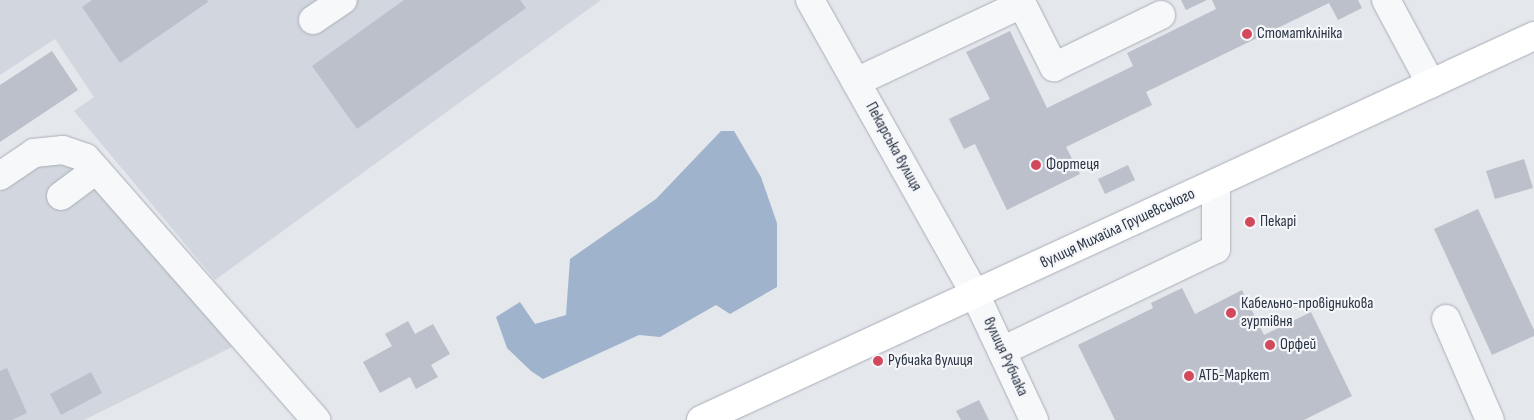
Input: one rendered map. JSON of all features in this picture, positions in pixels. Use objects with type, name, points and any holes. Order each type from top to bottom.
[{"type":"main road","name":"вулиця Михайла Грушевського","points":[[701,420],[1534,36]]},
{"type":"street","points":[[313,20],[343,0]]},
{"type":"street","name":"Пекарська вулиця","points":[[810,0],[975,294]]},
{"type":"street","points":[[1386,0],[1431,84]]},
{"type":"street","points":[[856,82],[1022,4],[1054,67],[1161,15]]},
{"type":"street","points":[[0,176],[34,153],[63,150],[86,158],[316,420]]},
{"type":"street","points":[[61,196],[96,170]]},
{"type":"street","points":[[1002,351],[1216,249],[1216,184]]},
{"type":"street","name":"вулиця Рубчака","points":[[975,294],[1034,420]]},
{"type":"street","points":[[1446,318],[1490,420]]},
{"type":"shaded area","points":[[0,0],[601,0],[215,280],[74,111],[94,97],[55,39],[0,75]]},
{"type":"shaded area","points":[[71,162],[85,171],[232,347],[84,420],[0,420],[0,192],[44,164]]},
{"type":"water","points":[[721,131],[734,131],[761,177],[777,223],[777,287],[730,314],[716,305],[660,337],[639,335],[543,379],[531,371],[507,348],[496,317],[520,302],[535,324],[566,315],[570,259],[656,199]]},
{"type":"building","points":[[92,0],[207,0],[208,2],[120,63],[82,7]]},
{"type":"building","points":[[404,0],[520,0],[526,8],[357,129],[312,66]]},
{"type":"building","points":[[1181,0],[1207,0],[1186,10]]},
{"type":"building","points":[[1212,0],[1358,0],[1362,8],[1338,20],[1329,3],[1146,92],[1152,105],[1066,147],[1080,174],[1007,210],[975,144],[964,149],[949,119],[990,99],[966,52],[1010,31],[1047,108],[1133,66],[1127,53],[1216,9]]},
{"type":"building","points":[[52,51],[78,90],[0,142],[0,85]]},
{"type":"building","points":[[1524,159],[1533,188],[1495,199],[1486,171]]},
{"type":"building","points":[[1128,165],[1135,180],[1105,194],[1098,179]]},
{"type":"building","points":[[1478,209],[1534,330],[1534,336],[1492,355],[1434,229]]},
{"type":"building","name":"АТБ-Маркет","points":[[1182,288],[1195,314],[1242,290],[1264,335],[1311,312],[1352,396],[1304,420],[1115,420],[1078,345],[1153,308],[1151,303]]},
{"type":"building","points":[[408,321],[415,334],[433,324],[450,354],[431,365],[438,377],[416,389],[410,377],[380,393],[363,362],[392,346],[385,334]]},
{"type":"building","points":[[7,368],[27,413],[12,420],[0,420],[0,371]]},
{"type":"building","points":[[91,372],[102,393],[61,415],[50,394]]},
{"type":"building","points":[[979,400],[989,420],[961,420],[956,411]]},
{"type":"place","name":"Стоматклініка","points":[[1247,34]]},
{"type":"place","name":"Фортеця","points":[[1036,165]]},
{"type":"place","name":"Пекарі","points":[[1250,222]]},
{"type":"place","name":"Кабельно-провідникова гуртівня","points":[[1231,313]]},
{"type":"place","name":"Орфей","points":[[1270,345]]},
{"type":"place","name":"Рубчака вулиця","points":[[878,361]]},
{"type":"place","name":"АТБ-Маркет","points":[[1189,376]]}]
